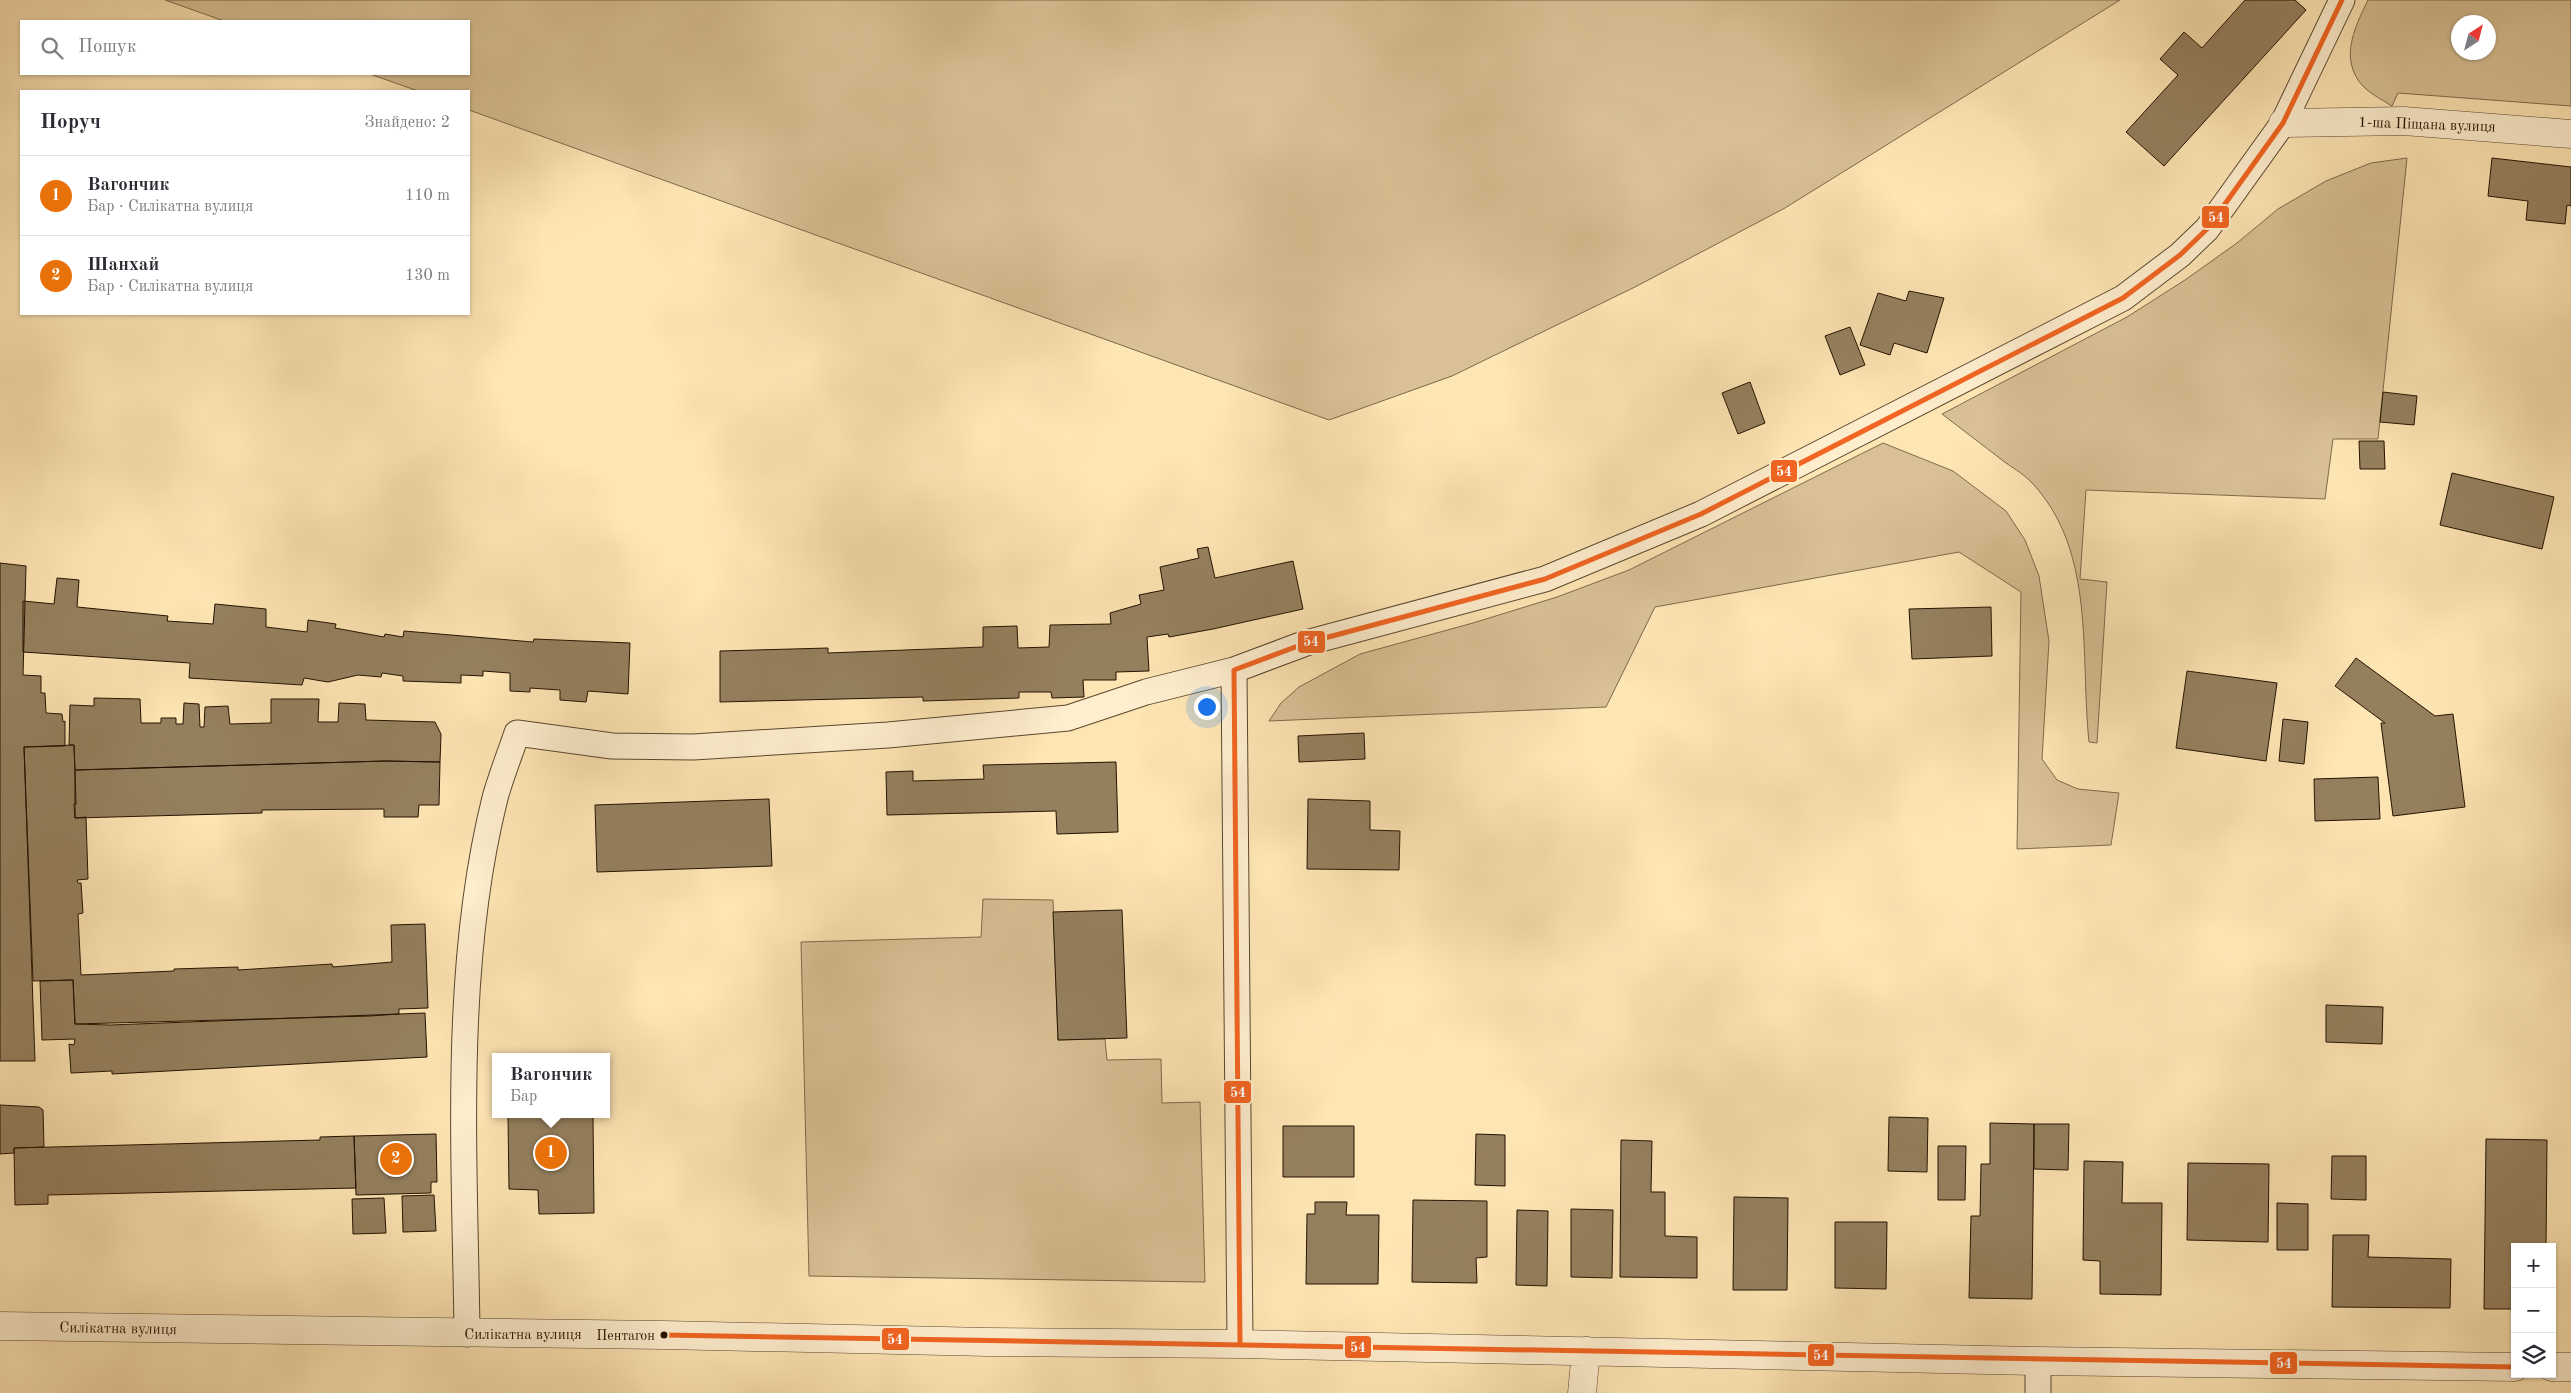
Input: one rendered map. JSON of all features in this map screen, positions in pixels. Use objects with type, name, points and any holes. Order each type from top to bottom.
[{"type":"street","name":"1-ша Піщана вулиця","points":[[2283,123],[2404,120],[2571,134]]},
{"type":"street","name":"Силікатна вулиця","points":[[0,1326],[1240,1344],[2038,1361],[2511,1367]]},
{"type":"street","points":[[1582,1393],[1586,1351]]},
{"type":"street","points":[[2556,1367],[2571,1368]]},
{"type":"lane","points":[[467,1334],[464,1033],[478,885],[495,797],[517,733],[612,746],[693,747],[888,735],[1068,718],[1146,692],[1234,670],[1306,643],[1545,579],[1701,514],[2114,303],[2180,255],[2207,229],[2283,123],[2342,0]]},
{"type":"lane","points":[[1234,670],[1240,1344]]},
{"type":"lane","points":[[2038,1361],[2038,1393]]},
{"type":"shaded area","points":[[165,0],[2120,0],[1785,208],[1635,287],[1452,376],[1329,420],[470,110],[470,90],[415,90],[373,75],[470,75],[470,20],[221,20]]},
{"type":"shaded area","points":[[2368,0],[2571,0],[2571,106],[2398,93],[2392,106],[2365,88],[2353,70],[2351,50],[2355,29]]},
{"type":"shaded area","points":[[2407,158],[2378,439],[2333,439],[2325,499],[2086,490],[2080,579],[2107,582],[2097,743],[2089,742],[2081,606],[2076,573],[2067,541],[2053,511],[2033,484],[1942,414],[2127,317],[2185,280],[2237,243],[2278,209],[2326,181],[2371,163]]},
{"type":"shaded area","points":[[1883,443],[1953,471],[2006,511],[2025,540],[2039,576],[2049,641],[2042,759],[2057,780],[2078,789],[2119,793],[2111,845],[2017,849],[2021,592],[1959,552],[1655,607],[1606,707],[1269,721],[1281,703],[1299,687],[1360,654],[1473,623],[1557,597],[1629,570]]},
{"type":"shaded area","points":[[983,899],[1053,900],[1058,1040],[1105,1039],[1107,1060],[1161,1059],[1162,1103],[1200,1102],[1205,1282],[809,1276],[801,942],[981,937]]},
{"type":"building","points":[[2245,0],[2295,0],[2306,10],[2164,166],[2126,132],[2178,75],[2160,59],[2184,32],[2202,48]]},
{"type":"building","points":[[2492,158],[2571,167],[2571,206],[2567,205],[2565,224],[2526,220],[2528,201],[2488,196]]},
{"type":"building","points":[[1909,291],[1944,298],[1927,353],[1894,343],[1890,355],[1860,345],[1878,293],[1906,301]]},
{"type":"building","points":[[1850,327],[1865,365],[1840,375],[1825,336]]},
{"type":"building","points":[[1750,382],[1765,423],[1738,434],[1722,393]]},
{"type":"building","points":[[2383,392],[2417,396],[2414,425],[2380,422]]},
{"type":"building","points":[[2359,441],[2384,441],[2385,469],[2360,469]]},
{"type":"building","points":[[2452,473],[2554,497],[2542,549],[2440,525]]},
{"type":"building","points":[[1208,547],[1215,578],[1293,561],[1303,609],[1169,637],[1168,634],[1147,637],[1149,671],[1116,672],[1116,680],[1083,680],[1084,697],[1052,698],[1051,692],[1019,692],[1019,698],[923,701],[923,697],[720,702],[720,651],[828,648],[828,653],[983,647],[983,627],[1017,626],[1018,648],[1049,647],[1050,625],[1111,624],[1110,613],[1141,604],[1139,595],[1164,590],[1160,567],[1199,558],[1197,549]]},
{"type":"building","points":[[0,563],[26,566],[23,675],[41,676],[41,693],[45,693],[46,713],[62,714],[63,722],[65,721],[65,746],[24,747],[35,1061],[0,1061]]},
{"type":"building","points":[[57,578],[79,580],[77,607],[168,616],[167,621],[213,624],[215,604],[266,609],[266,627],[307,632],[308,620],[336,624],[335,628],[384,637],[385,634],[403,637],[404,631],[533,642],[534,639],[630,643],[628,694],[588,691],[586,702],[560,700],[560,690],[530,688],[530,692],[510,691],[510,673],[483,671],[483,676],[461,675],[461,683],[403,681],[403,676],[382,673],[381,677],[358,675],[328,682],[304,678],[302,685],[189,678],[190,663],[23,652],[23,601],[54,604]]},
{"type":"building","points":[[1991,607],[1992,656],[1912,659],[1909,609]]},
{"type":"building","points":[[2356,658],[2435,716],[2453,714],[2465,807],[2393,816],[2381,723],[2385,723],[2335,686]]},
{"type":"building","points":[[2187,671],[2277,683],[2266,761],[2176,748]]},
{"type":"building","points":[[94,698],[140,699],[141,723],[161,723],[161,718],[176,718],[176,724],[183,724],[184,703],[199,704],[200,727],[204,727],[205,707],[228,706],[230,724],[271,723],[271,699],[319,699],[318,722],[338,722],[339,703],[365,704],[366,720],[435,722],[441,734],[440,762],[385,761],[75,770],[74,745],[69,745],[70,705],[94,706]]},
{"type":"building","points":[[2283,719],[2308,722],[2304,764],[2279,761]]},
{"type":"building","points":[[1364,733],[1365,759],[1299,762],[1298,736]]},
{"type":"building","points":[[74,745],[75,818],[86,817],[88,879],[77,880],[78,883],[81,883],[83,913],[78,914],[81,975],[174,971],[174,969],[238,967],[238,970],[332,964],[333,967],[392,962],[391,925],[425,924],[428,1008],[399,1009],[399,1014],[370,1016],[75,1024],[73,980],[33,981],[24,747]]},
{"type":"building","points":[[385,761],[440,762],[439,805],[419,805],[418,817],[384,817],[384,809],[262,810],[262,813],[75,818],[75,770]]},
{"type":"building","points":[[1116,762],[1118,832],[1057,834],[1056,811],[887,815],[886,772],[913,771],[913,781],[984,779],[983,765]]},
{"type":"building","points":[[2378,777],[2380,819],[2315,821],[2314,779]]},
{"type":"building","points":[[769,799],[772,866],[597,872],[595,805]]},
{"type":"building","points":[[1308,799],[1370,801],[1370,830],[1400,831],[1399,870],[1307,869]]},
{"type":"building","points":[[1122,910],[1127,1038],[1058,1040],[1053,912]]},
{"type":"building","points":[[73,980],[75,1024],[110,1025],[425,1013],[427,1057],[112,1074],[112,1071],[71,1073],[69,1044],[74,1045],[75,1039],[42,1040],[40,981]]},
{"type":"building","points":[[2326,1005],[2383,1007],[2382,1044],[2326,1042]]},
{"type":"building","points":[[0,1105],[39,1107],[43,1110],[44,1147],[14,1148],[14,1153],[0,1154]]},
{"type":"building","points":[[1889,1117],[1928,1118],[1927,1172],[1888,1171]]},
{"type":"building","points":[[508,1118],[593,1118],[594,1213],[539,1214],[538,1190],[509,1189]]},
{"type":"building","points":[[1990,1123],[2034,1124],[2032,1299],[1969,1298],[1971,1216],[1980,1216],[1981,1164],[1990,1164]]},
{"type":"building","points":[[2034,1124],[2069,1124],[2068,1170],[2034,1169]]},
{"type":"building","points":[[1283,1126],[1354,1126],[1354,1177],[1283,1177]]},
{"type":"building","points":[[436,1134],[437,1182],[431,1182],[431,1193],[356,1195],[354,1136]]},
{"type":"building","points":[[1476,1134],[1505,1135],[1505,1186],[1475,1185]]},
{"type":"building","points":[[354,1136],[356,1188],[48,1195],[48,1204],[15,1205],[14,1148],[320,1140],[320,1137]]},
{"type":"building","points":[[2486,1139],[2547,1140],[2546,1243],[2511,1243],[2511,1309],[2484,1309]]},
{"type":"building","points":[[1621,1140],[1652,1141],[1651,1192],[1665,1192],[1665,1236],[1697,1237],[1697,1278],[1620,1277]]},
{"type":"building","points":[[1938,1146],[1966,1146],[1965,1200],[1938,1200]]},
{"type":"building","points":[[2332,1156],[2366,1156],[2366,1200],[2331,1199]]},
{"type":"building","points":[[2084,1161],[2123,1162],[2122,1203],[2162,1203],[2161,1295],[2100,1294],[2100,1261],[2083,1260]]},
{"type":"building","points":[[2188,1163],[2269,1164],[2268,1242],[2187,1240]]},
{"type":"building","points":[[434,1195],[436,1231],[403,1232],[402,1196]]},
{"type":"building","points":[[1734,1197],[1788,1198],[1787,1290],[1733,1290]]},
{"type":"building","points":[[384,1198],[386,1233],[353,1234],[352,1199]]},
{"type":"building","points":[[1413,1200],[1487,1201],[1487,1257],[1476,1258],[1477,1283],[1412,1282]]},
{"type":"building","points":[[1315,1202],[1347,1202],[1346,1215],[1379,1215],[1378,1284],[1306,1284],[1307,1214],[1315,1214]]},
{"type":"building","points":[[2277,1203],[2308,1204],[2308,1250],[2277,1250]]},
{"type":"building","points":[[1571,1209],[1613,1210],[1612,1278],[1571,1277]]},
{"type":"building","points":[[1517,1210],[1548,1211],[1547,1286],[1516,1285]]},
{"type":"building","points":[[1835,1222],[1887,1222],[1886,1289],[1835,1288]]},
{"type":"building","points":[[2333,1235],[2369,1235],[2368,1257],[2451,1259],[2450,1308],[2332,1307]]},
{"type":"transit line","name":"54","points":[[1240,1344],[1234,670],[1306,643],[1545,579],[1701,514],[2123,298],[2180,255],[2207,229],[2283,123],[2342,0]]},
{"type":"transit line","name":"54","points":[[664,1335],[2511,1367]]},
{"type":"place","name":"Вагончик","points":[[551,1153]]},
{"type":"place","name":"Шанхай","points":[[396,1159]]},
{"type":"place","name":"Пентагон","points":[[664,1335]]}]
